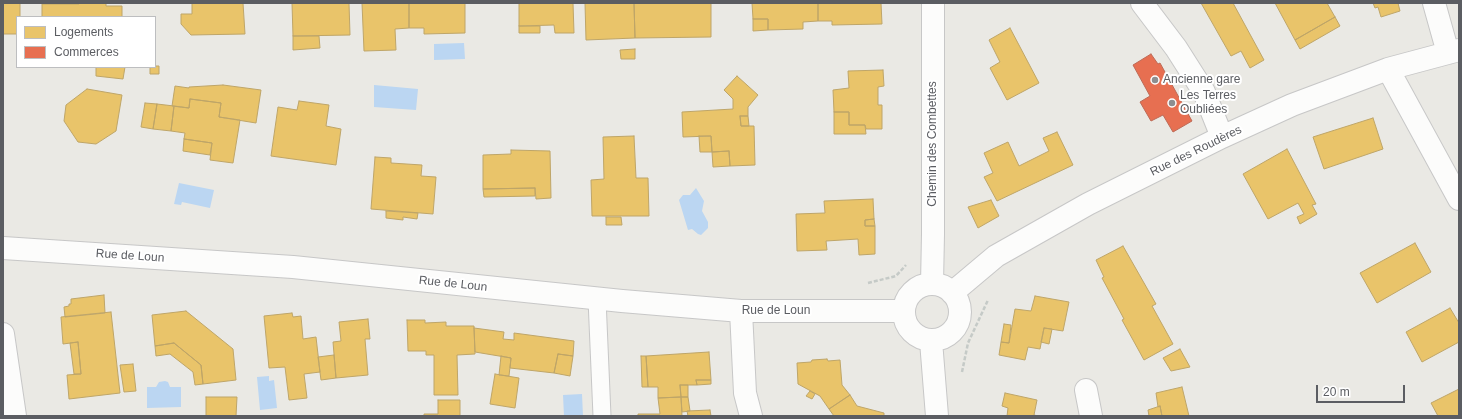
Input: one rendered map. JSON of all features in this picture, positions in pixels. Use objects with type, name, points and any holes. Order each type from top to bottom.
[{"type":"street","name":"Chemin des Combettes","points":[[932,3],[932,284]]},
{"type":"street","points":[[1142,3],[1176,48],[1204,92],[1222,137]]},
{"type":"street","points":[[1434,3],[1454,51]]},
{"type":"street","name":"Rue des Roudères","points":[[952,293],[996,256],[1088,204],[1222,137],[1292,105],[1388,69],[1454,51]]},
{"type":"street","points":[[1388,69],[1459,199]]},
{"type":"street","name":"Rue de Loun","points":[[3,248],[293,267],[597,299],[741,311],[904,311]]},
{"type":"street","points":[[932,284],[943,286],[952,293],[958,302],[960,313],[958,324],[951,333],[942,339],[931,341],[920,338],[912,332],[905,322],[904,311],[906,301],[912,292],[921,286],[932,284]]},
{"type":"street","points":[[741,311],[745,394],[750,416]]},
{"type":"street","points":[[3,334],[14,416]]},
{"type":"street","points":[[931,341],[937,416]]},
{"type":"street","points":[[1086,390],[1091,416]]},
{"type":"lane","points":[[597,299],[602,416]]},
{"type":"path","points":[[962,376],[968,343],[978,319],[992,294]]},
{"type":"water","points":[[464,43],[465,59],[434,60],[434,44]]},
{"type":"water","points":[[374,85],[418,89],[416,110],[374,107]]},
{"type":"water","points":[[179,183],[214,190],[210,208],[182,202],[181,205],[174,204]]},
{"type":"water","points":[[696,188],[704,201],[702,211],[708,222],[708,228],[701,235],[692,229],[688,230],[679,200],[683,195],[690,195]]},
{"type":"water","points":[[269,376],[269,381],[274,380],[277,408],[260,410],[257,377]]},
{"type":"water","points":[[159,382],[168,382],[170,387],[181,387],[181,407],[147,408],[147,387],[156,387]]},
{"type":"water","points":[[582,394],[583,416],[564,416],[563,395]]},
{"type":"building: Logements","points":[[3,3],[20,3],[20,16],[16,16],[16,34],[3,34]]},
{"type":"building: Logements","points":[[106,3],[106,6],[122,6],[122,16],[42,16],[42,4]]},
{"type":"building: Logements","points":[[192,3],[243,3],[245,34],[191,35],[181,24],[181,14],[192,14]]},
{"type":"building: Logements","points":[[292,3],[349,3],[350,35],[293,36]]},
{"type":"building: Logements","points":[[362,3],[409,3],[409,28],[395,29],[396,50],[364,51]]},
{"type":"building: Logements","points":[[409,3],[465,3],[465,33],[424,34],[424,28],[409,28]]},
{"type":"building: Logements","points":[[519,3],[573,3],[574,33],[555,33],[554,25],[519,26]]},
{"type":"building: Logements","points":[[585,3],[634,3],[635,38],[586,40]]},
{"type":"building: Logements","points":[[634,3],[711,3],[711,37],[635,38]]},
{"type":"building: Logements","points":[[752,3],[818,3],[818,21],[803,22],[803,29],[768,30],[768,19],[753,19]]},
{"type":"building: Logements","points":[[818,3],[881,3],[882,24],[832,25],[832,21],[818,21]]},
{"type":"building: Logements","points":[[1201,3],[1233,3],[1264,60],[1250,68],[1241,51],[1231,56]]},
{"type":"building: Logements","points":[[1275,3],[1327,3],[1335,17],[1295,40]]},
{"type":"building: Logements","points":[[1373,3],[1398,3],[1400,11],[1381,17],[1378,7],[1375,8]]},
{"type":"building: Logements","points":[[1335,17],[1340,26],[1300,49],[1295,40]]},
{"type":"building: Logements","points":[[753,19],[768,19],[768,30],[753,31]]},
{"type":"building: Logements","points":[[519,26],[540,26],[540,33],[519,33]]},
{"type":"building: Logements","points":[[1010,28],[1039,83],[1007,100],[990,68],[1000,62],[989,40]]},
{"type":"building: Logements","points":[[293,36],[319,36],[320,48],[293,50]]},
{"type":"building: Logements","points":[[635,49],[635,59],[621,59],[620,50]]},
{"type":"building: Logements","points":[[156,66],[159,66],[159,74],[150,74],[150,68],[156,68]]},
{"type":"building: Logements","points":[[96,68],[125,68],[123,79],[96,76]]},
{"type":"building: Logements","points":[[883,70],[884,86],[878,87],[878,105],[882,105],[882,129],[866,129],[865,125],[849,125],[849,112],[834,112],[833,90],[849,88],[848,71]]},
{"type":"building: Logements","points":[[737,76],[758,95],[748,107],[748,116],[740,116],[741,126],[754,126],[755,165],[730,166],[729,151],[712,152],[711,136],[683,137],[682,112],[733,109],[733,99],[724,90]]},
{"type":"building: Logements","points":[[223,85],[261,90],[256,123],[219,117],[221,103],[190,99],[189,108],[172,106],[175,86],[189,88]]},
{"type":"building: Logements","points":[[87,89],[122,95],[116,131],[96,144],[78,142],[64,121],[66,105]]},
{"type":"building: Logements","points":[[190,99],[221,103],[219,117],[240,120],[233,163],[210,160],[212,143],[184,139],[185,133],[171,131],[174,106],[189,108]]},
{"type":"building: Logements","points":[[299,101],[329,105],[326,126],[341,129],[336,165],[271,156],[278,107],[297,110]]},
{"type":"building: Logements","points":[[145,103],[157,104],[153,129],[141,127]]},
{"type":"building: Logements","points":[[157,104],[174,106],[171,131],[153,129]]},
{"type":"building: Logements","points":[[834,112],[849,112],[849,125],[865,125],[866,134],[834,134]]},
{"type":"building: Logements","points":[[740,116],[748,116],[749,126],[741,126]]},
{"type":"building: Logements","points":[[1373,118],[1383,149],[1324,169],[1313,137]]},
{"type":"building: Logements","points":[[1057,132],[1073,165],[997,201],[984,177],[993,173],[984,153],[1008,142],[1019,166],[1049,151],[1043,138]]},
{"type":"building: Logements","points":[[634,136],[636,178],[648,178],[649,216],[592,216],[591,180],[604,179],[603,137]]},
{"type":"building: Logements","points":[[699,136],[711,136],[712,152],[700,152]]},
{"type":"building: Logements","points":[[184,139],[212,143],[210,155],[183,151]]},
{"type":"building: Logements","points":[[1287,149],[1316,204],[1312,205],[1317,214],[1300,224],[1297,217],[1304,214],[1298,203],[1268,219],[1243,174]]},
{"type":"building: Logements","points":[[511,150],[550,151],[551,198],[536,199],[535,188],[483,189],[483,155],[511,154]]},
{"type":"building: Logements","points":[[729,151],[730,166],[713,167],[712,152]]},
{"type":"building: Logements","points":[[375,157],[391,158],[391,163],[422,165],[421,176],[436,177],[433,214],[371,209]]},
{"type":"building: Logements","points":[[535,188],[535,196],[484,197],[483,189]]},
{"type":"building: Logements","points":[[873,199],[874,219],[865,220],[865,226],[875,226],[875,254],[859,255],[858,239],[826,241],[827,250],[797,251],[796,214],[825,213],[824,201]]},
{"type":"building: Logements","points":[[991,200],[999,216],[978,228],[968,207]]},
{"type":"building: Logements","points":[[386,211],[418,213],[417,219],[403,217],[403,220],[386,218]]},
{"type":"building: Logements","points":[[606,217],[621,217],[622,225],[606,225]]},
{"type":"building: Logements","points":[[874,219],[875,226],[865,226],[865,220]]},
{"type":"building: Logements","points":[[1415,243],[1431,272],[1377,303],[1360,273]]},
{"type":"building: Logements","points":[[1123,246],[1156,304],[1152,306],[1173,344],[1144,360],[1122,320],[1124,319],[1102,278],[1104,277],[1096,260]]},
{"type":"building: Logements","points":[[104,295],[105,313],[65,317],[64,307],[71,304],[71,299]]},
{"type":"building: Logements","points":[[1035,296],[1069,302],[1063,331],[1044,328],[1040,349],[1028,347],[1025,360],[999,355],[1001,342],[1009,343],[1015,309],[1031,311]]},
{"type":"building: Logements","points":[[1450,308],[1459,323],[1459,342],[1422,362],[1406,332]]},
{"type":"building: Logements","points":[[186,311],[233,349],[236,380],[203,384],[201,365],[174,343],[155,346],[152,315]]},
{"type":"building: Logements","points":[[111,312],[120,393],[69,399],[67,375],[81,374],[78,342],[63,344],[61,317]]},
{"type":"building: Logements","points":[[292,313],[293,317],[301,316],[303,339],[316,337],[320,372],[304,374],[307,398],[289,400],[285,367],[269,368],[264,316]]},
{"type":"building: Logements","points":[[368,319],[370,339],[365,339],[368,375],[336,378],[333,342],[341,341],[339,322]]},
{"type":"building: Logements","points":[[407,320],[425,320],[425,323],[446,322],[446,326],[474,326],[475,354],[457,355],[458,395],[434,395],[434,355],[426,355],[426,351],[408,351]]},
{"type":"building: Logements","points":[[1004,324],[1011,325],[1009,343],[1001,342]]},
{"type":"building: Logements","points":[[474,328],[504,332],[503,339],[514,340],[514,333],[574,341],[573,356],[558,354],[554,373],[510,368],[511,358],[475,352]]},
{"type":"building: Logements","points":[[1044,328],[1052,329],[1049,344],[1041,342]]},
{"type":"building: Logements","points":[[78,342],[81,374],[74,374],[70,343]]},
{"type":"building: Logements","points":[[174,343],[201,365],[203,384],[195,385],[193,372],[170,354],[156,356],[155,346]]},
{"type":"building: Logements","points":[[1180,349],[1190,367],[1171,371],[1163,358]]},
{"type":"building: Logements","points":[[709,352],[711,380],[696,380],[697,385],[680,385],[681,397],[658,398],[658,387],[648,387],[646,356]]},
{"type":"building: Logements","points":[[558,354],[573,356],[570,376],[554,373]]},
{"type":"building: Logements","points":[[334,355],[336,378],[321,380],[318,357]]},
{"type":"building: Logements","points":[[501,356],[511,358],[509,376],[499,375]]},
{"type":"building: Logements","points":[[641,356],[646,356],[648,387],[642,387]]},
{"type":"building: Logements","points":[[827,359],[828,361],[840,360],[842,385],[850,395],[829,409],[820,396],[798,384],[797,363]]},
{"type":"building: Logements","points":[[133,364],[136,391],[124,392],[120,365]]},
{"type":"building: Logements","points":[[495,374],[519,378],[515,408],[490,404]]},
{"type":"building: Logements","points":[[696,380],[711,380],[711,384],[697,385]]},
{"type":"building: Logements","points":[[680,385],[688,385],[688,397],[681,397]]},
{"type":"building: Logements","points":[[1182,387],[1189,416],[1162,416],[1160,406],[1158,407],[1156,393]]},
{"type":"building: Logements","points":[[1459,389],[1459,416],[1438,416],[1431,403]]},
{"type":"building: Logements","points":[[810,391],[815,394],[812,399],[806,396]]},
{"type":"building: Logements","points":[[1005,393],[1037,400],[1034,415],[1038,416],[1007,416],[1008,408],[1002,406]]},
{"type":"building: Logements","points":[[850,395],[857,406],[884,413],[884,416],[834,416],[829,409]]},
{"type":"building: Logements","points":[[206,397],[237,397],[236,416],[206,416]]},
{"type":"building: Logements","points":[[681,397],[682,416],[638,416],[638,414],[660,414],[658,398]]},
{"type":"building: Logements","points":[[681,397],[688,397],[690,411],[682,412]]},
{"type":"building: Logements","points":[[438,400],[460,400],[460,416],[424,416],[424,414],[438,414]]},
{"type":"building: Logements","points":[[1160,406],[1162,416],[1149,416],[1148,410]]},
{"type":"building: Logements","points":[[710,410],[711,416],[688,416],[687,411]]},
{"type":"building: Commerces","name":"Ancienne gare","points":[[1151,54],[1158,64],[1160,63],[1192,121],[1173,132],[1163,115],[1151,121],[1140,102],[1150,96],[1133,65]]},
{"type":"place","name":"Ancienne gare","points":[[1155,80]]},
{"type":"place","name":"Les Terres Oubliées","points":[[1172,103]]}]
